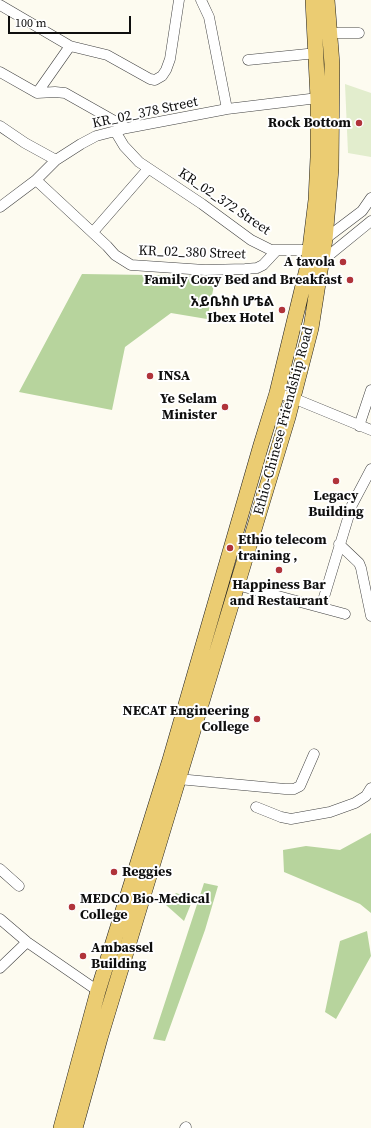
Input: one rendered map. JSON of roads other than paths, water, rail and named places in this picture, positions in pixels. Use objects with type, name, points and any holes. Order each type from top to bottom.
[{"type":"main road","name":"Ethio-Chinese Friendship Road","points":[[75,1128],[100,1038],[178,779],[177,762],[261,445],[277,393],[308,265],[316,200],[318,98],[317,54],[313,0]]},
{"type":"main road","name":"Ethio-Chinese Friendship Road","points":[[61,1128],[98,991],[237,585],[293,398],[311,328],[325,239],[331,169],[332,64],[327,0]]},
{"type":"street","points":[[0,5],[70,46],[107,55],[150,79],[155,80],[162,76],[170,59],[178,0]]},
{"type":"street","points":[[201,0],[209,17],[227,110]]},
{"type":"street","points":[[330,34],[359,33]]},
{"type":"street","points":[[37,93],[70,46]]},
{"type":"street","points":[[248,60],[317,54]]},
{"type":"street","points":[[0,72],[37,93],[66,93],[127,128]]},
{"type":"street","name":"KR_02_378 Street","points":[[0,207],[36,180],[56,160],[96,136],[127,128],[227,110],[318,98]]},
{"type":"street","points":[[0,126],[25,143],[56,160]]},
{"type":"street","name":"KR_02_372 Street","points":[[115,131],[130,154],[148,169],[202,204],[251,240],[265,248],[277,250],[310,250]]},
{"type":"street","points":[[93,232],[148,169]]},
{"type":"street","name":"KR_02_380 Street","points":[[36,180],[121,260],[131,265],[141,267],[205,270],[257,268],[267,261],[277,250]]},
{"type":"street","points":[[325,239],[362,211],[371,198]]},
{"type":"street","points":[[322,261],[371,221]]},
{"type":"street","points":[[359,426],[371,390]]},
{"type":"street","points":[[277,393],[293,398],[371,430]]},
{"type":"street","points":[[321,607],[352,505],[371,469]]},
{"type":"street","points":[[339,544],[358,562],[361,568],[371,616]]},
{"type":"street","points":[[237,585],[345,614]]},
{"type":"street","points":[[178,779],[294,789],[300,786],[314,754]]},
{"type":"street","points":[[256,807],[281,817],[291,819],[330,812],[355,803],[366,796],[371,788]]},
{"type":"street","points":[[0,869],[19,886]]},
{"type":"street","points":[[0,919],[27,942],[98,991]]},
{"type":"street","points":[[0,968],[27,942]]},
{"type":"place","name":"Rock Bottom","points":[[359,123]]},
{"type":"place","name":"A tavola","points":[[343,262]]},
{"type":"place","name":"Family Cozy Bed and Breakfast","points":[[350,280]]},
{"type":"place","name":"አይቤክስ ሆቴል Ibex Hotel","points":[[282,310]]},
{"type":"place","name":"INSA","points":[[150,376]]},
{"type":"place","name":"Ye Selam Minister","points":[[225,407]]},
{"type":"place","name":"Legacy Building","points":[[336,481]]},
{"type":"place","name":"Ethio telecom training ,","points":[[230,548]]},
{"type":"place","name":"Happiness Bar and Restaurant","points":[[279,570]]},
{"type":"place","name":"NECAT Engineering College","points":[[257,719]]},
{"type":"place","name":"Reggies","points":[[114,872]]},
{"type":"place","name":"MEDCO Bio-Medical College","points":[[72,907]]},
{"type":"place","name":"Ambassel Building","points":[[83,956]]}]
